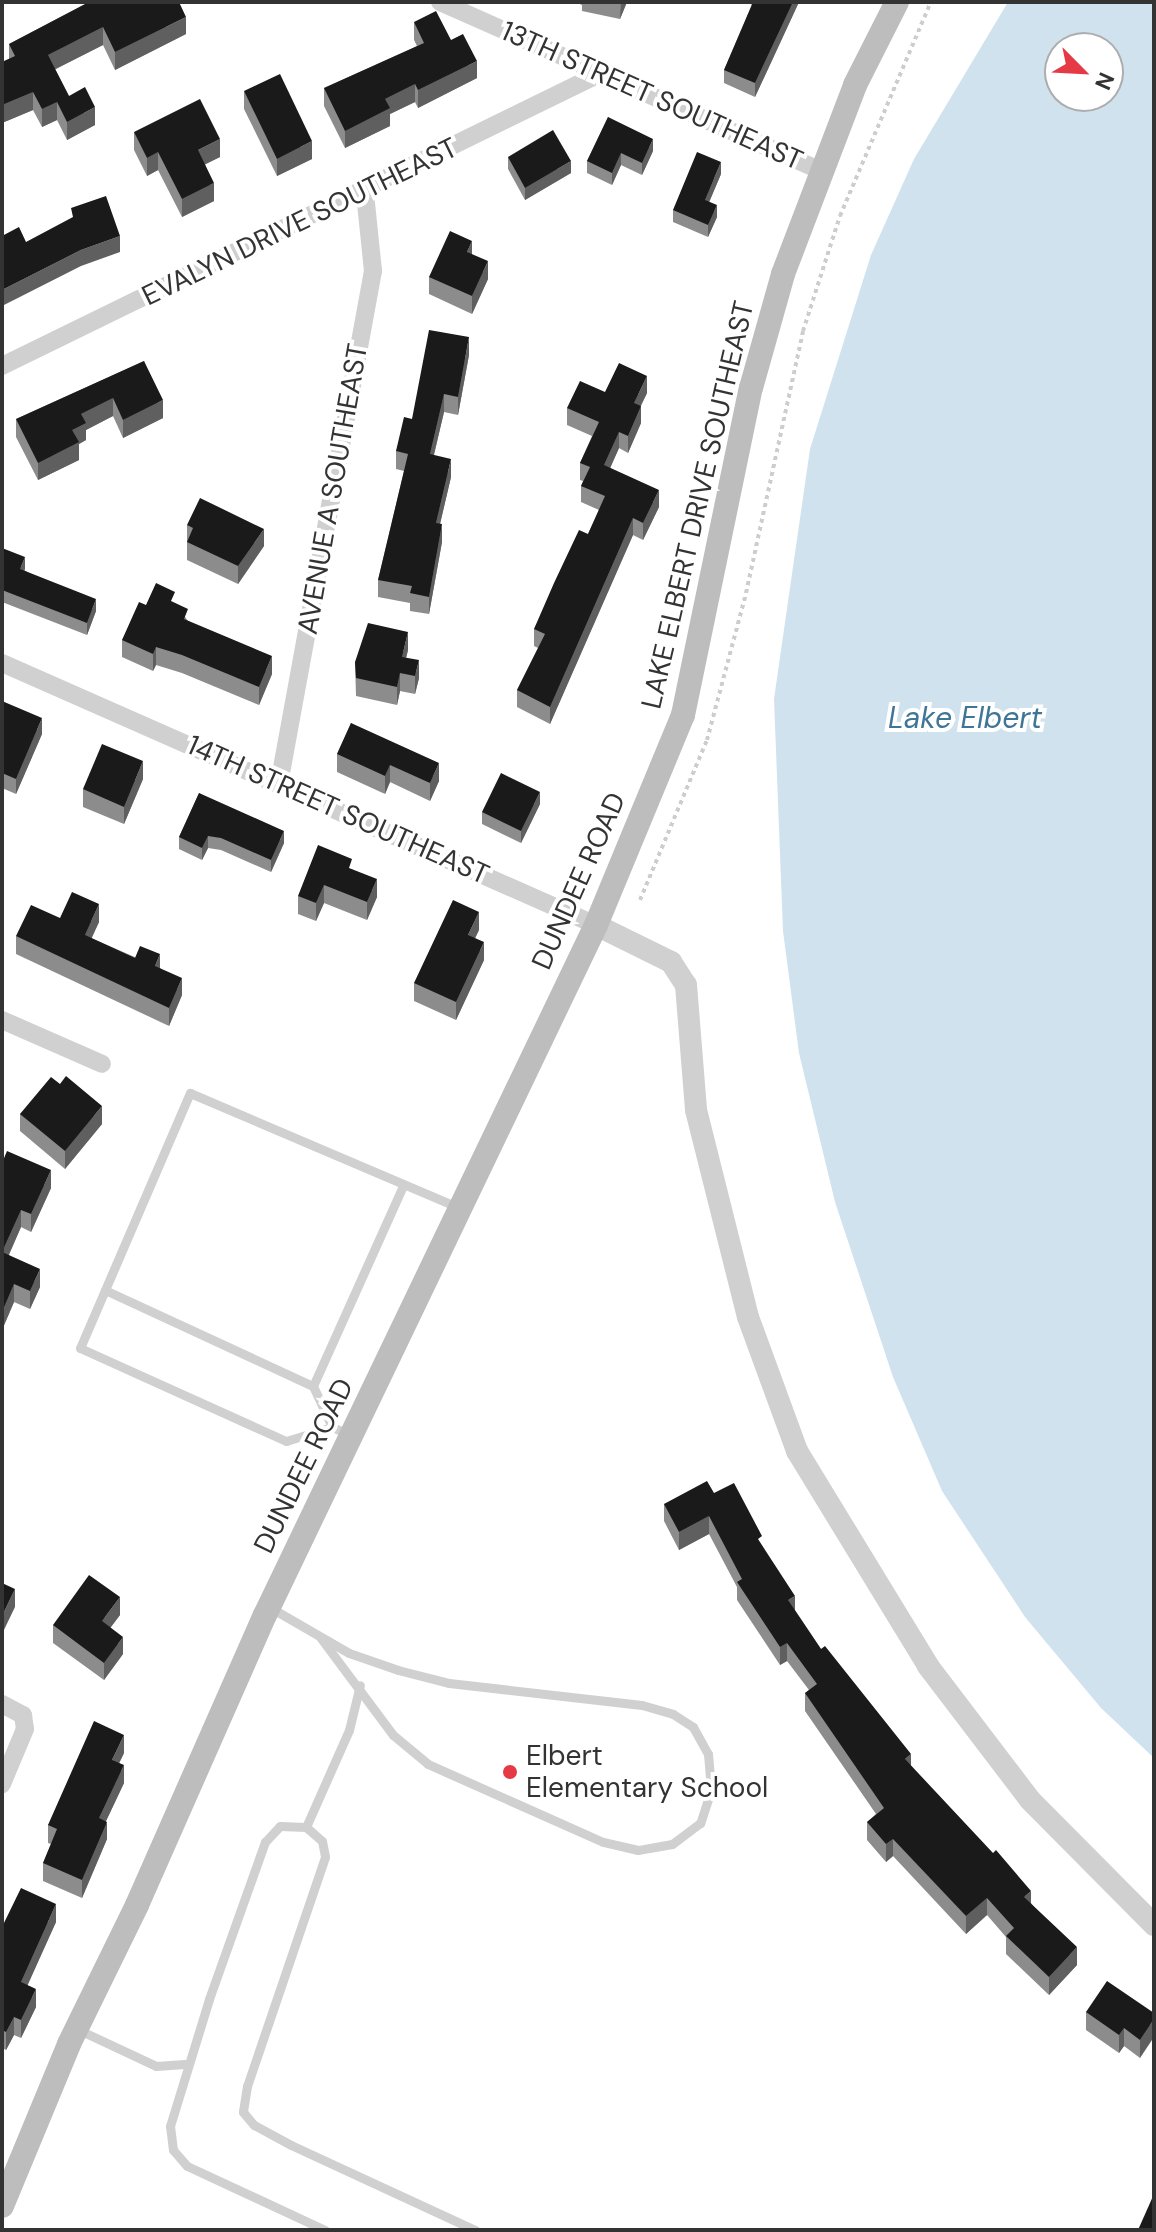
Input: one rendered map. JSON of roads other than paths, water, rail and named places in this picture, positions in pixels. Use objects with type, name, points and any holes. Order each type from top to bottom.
[{"type":"main road","name":"LAKE ELBERT DRIVE SOUTHEAST","points":[[666,755],[700,651],[751,388],[820,170],[897,2]]},
{"type":"main road","name":"DUNDEE ROAD","points":[[2,2206],[77,2029],[269,1607],[342,1431],[463,1210],[596,925],[666,755]]},
{"type":"street","name":"13TH STREET SOUTHEAST","points":[[440,2],[597,75],[820,170]]},
{"type":"street","name":"EVALYN DRIVE SOUTHEAST","points":[[2,366],[365,193],[597,75]]},
{"type":"street","name":"AVENUE A SOUTHEAST","points":[[279,784],[373,271],[365,193]]},
{"type":"street","name":"14TH STREET SOUTHEAST","points":[[2,663],[596,925],[671,962],[686,985],[696,1110],[748,1317],[804,1463],[928,1666],[1020,1788],[1154,1925]]},
{"type":"street","points":[[2,1042],[6,1022],[102,1064]]},
{"type":"street","points":[[2,1704],[23,1715],[25,1729],[2,1784]]},
{"type":"lane","points":[[105,1290],[313,1386],[342,1431],[286,1441],[80,1348],[105,1290],[190,1093],[463,1210]]},
{"type":"lane","points":[[313,1386],[403,1186]]},
{"type":"lane","points":[[269,1607],[349,1653],[449,1683],[642,1705],[673,1714],[693,1727],[708,1754],[711,1790],[700,1823],[672,1844],[638,1850],[603,1842],[407,1750],[360,1685],[320,1637]]},
{"type":"lane","points":[[306,1827],[349,1730],[360,1685]]},
{"type":"lane","points":[[325,2230],[187,2166],[173,2150],[170,2126],[188,2064],[265,1842],[280,1826],[306,1827],[322,1841],[325,1857],[247,2086],[243,2112],[254,2125],[291,2145],[475,2230]]},
{"type":"lane","points":[[77,2029],[156,2066],[188,2064]]},
{"type":"water","name":"Lake Elbert","points":[[1008,2],[1154,2],[1154,1758],[1101,1708],[1025,1617],[942,1491],[893,1377],[835,1202],[799,1053],[783,931],[774,699],[810,449],[871,255],[914,159]]},
{"type":"place","name":"Elbert Elementary School","points":[[510,1772]]}]
